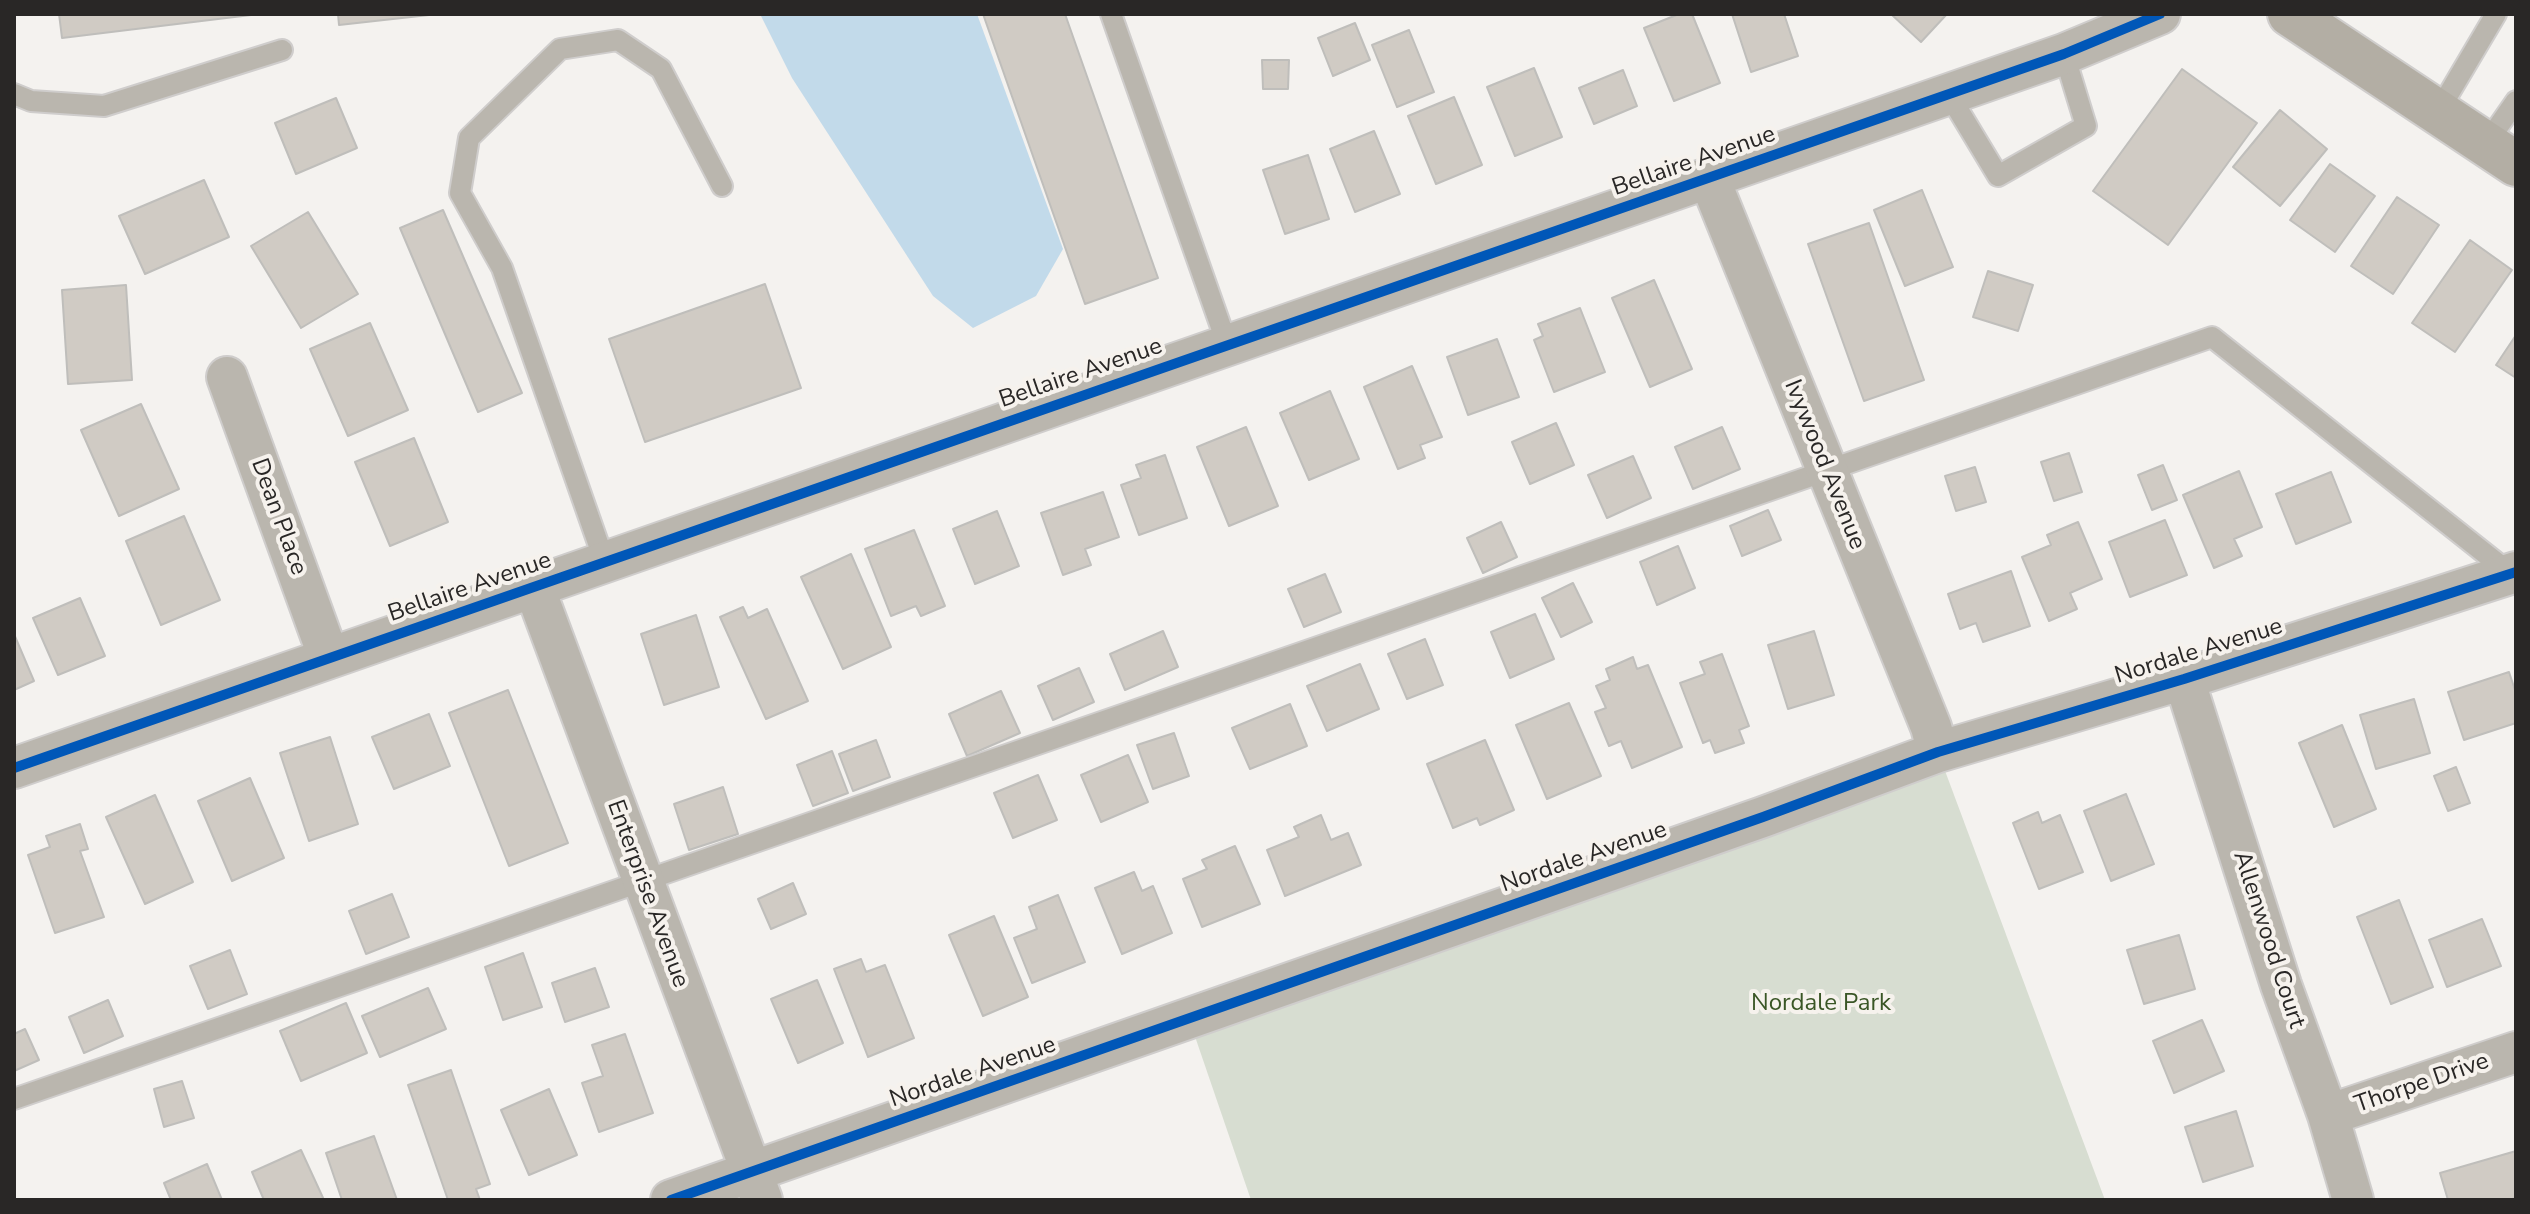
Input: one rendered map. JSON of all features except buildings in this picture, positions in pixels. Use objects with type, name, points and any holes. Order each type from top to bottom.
[{"type":"main road","points":[[2290,14],[2501,154]]},
{"type":"street","name":"Bellaire Avenue","points":[[14,768],[2064,54],[2160,14]]},
{"type":"street","name":"Ivywood Avenue","points":[[1709,178],[1931,727],[1938,752]]},
{"type":"street","name":"Dean Place","points":[[227,377],[329,658]]},
{"type":"street","name":"Nordale Avenue","points":[[671,1200],[756,1186],[1938,752],[2184,679],[2514,573]]},
{"type":"street","name":"Enterprise Avenue","points":[[534,587],[756,1186]]},
{"type":"street","name":"Allenwood Court","points":[[2184,679],[2281,985],[2328,1115],[2353,1200]]},
{"type":"street","name":"Thorpe Drive","points":[[2328,1115],[2516,1052]]},
{"type":"lane","points":[[1111,14],[1227,344]]},
{"type":"lane","points":[[2438,112],[2496,14]]},
{"type":"lane","points":[[605,563],[502,268],[460,193],[469,138],[560,49],[618,40],[661,69],[722,186]]},
{"type":"lane","points":[[14,94],[31,101],[104,106],[282,50]]},
{"type":"lane","points":[[1948,93],[1998,176],[2086,126],[2064,54]]},
{"type":"lane","points":[[2501,154],[2516,101]]},
{"type":"lane","points":[[14,1099],[2212,337],[2514,573]]},
{"type":"green space","name":"Nordale Park","points":[[1938,752],[2105,1200],[1251,1200],[1189,1019]]},
{"type":"water","points":[[760,14],[977,14],[1063,249],[1036,296],[973,328],[933,296],[792,78]]},
{"type":"cycle path","points":[[14,768],[2064,54],[2160,14]]},
{"type":"cycle path","points":[[671,1200],[1763,817],[1938,752],[2184,679],[2516,572]]}]
